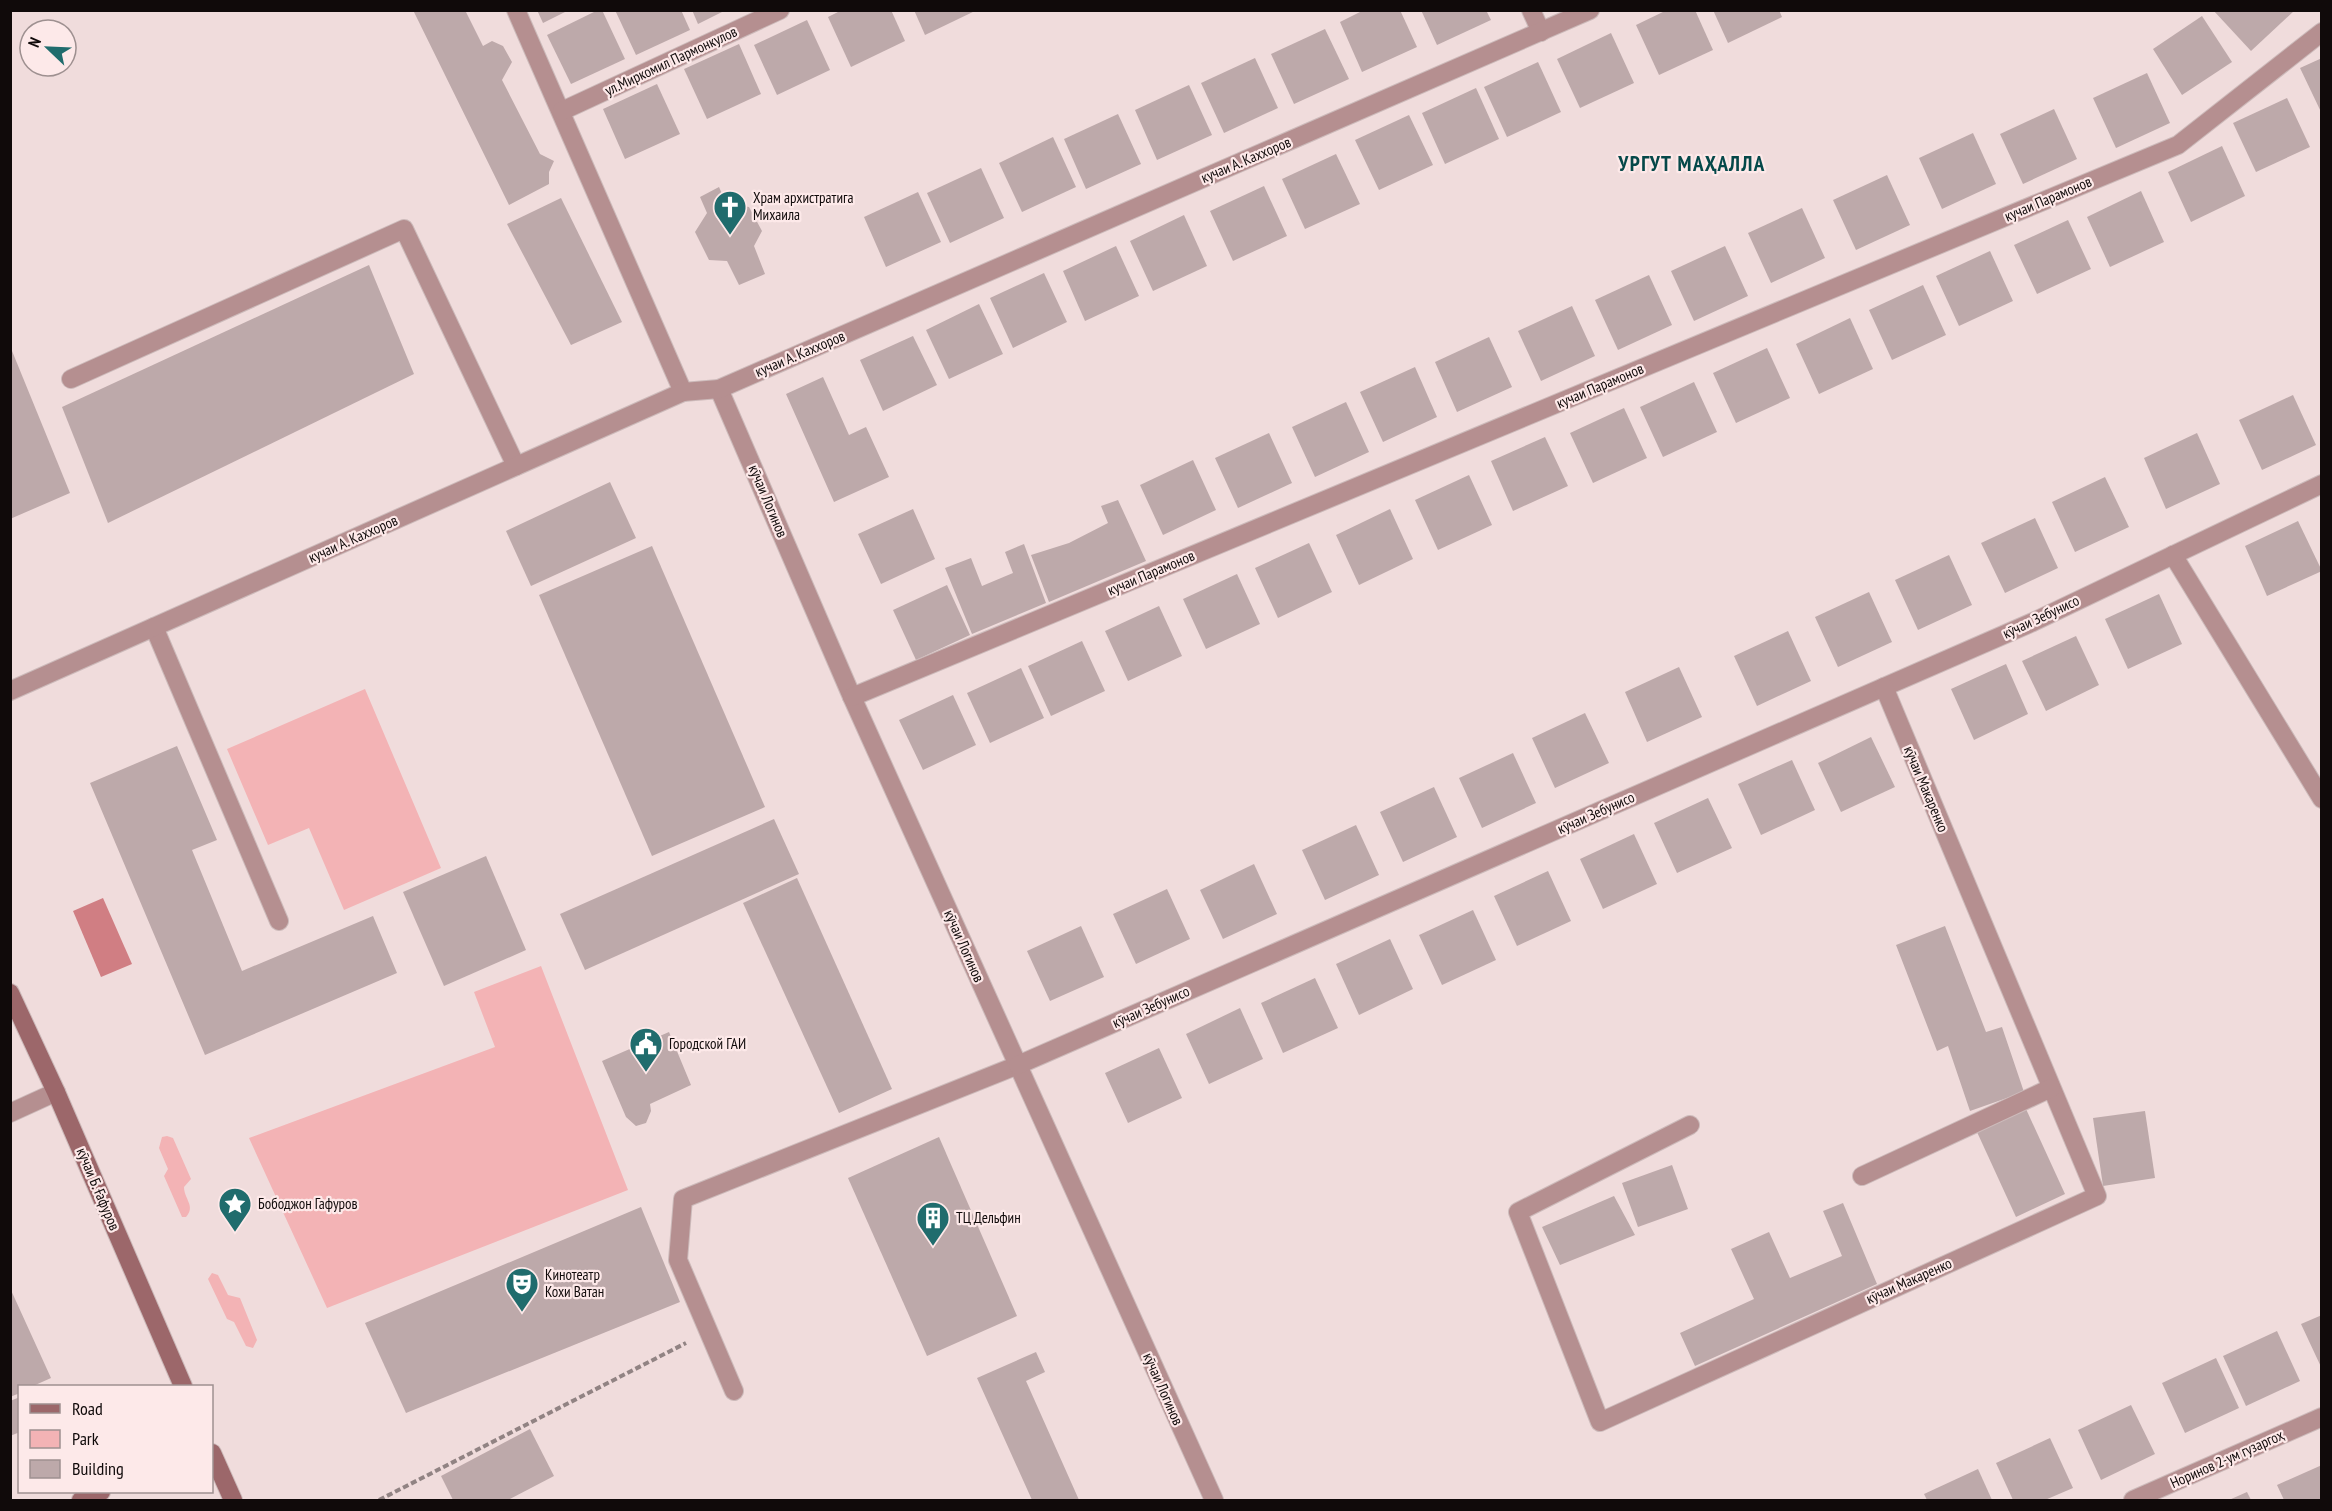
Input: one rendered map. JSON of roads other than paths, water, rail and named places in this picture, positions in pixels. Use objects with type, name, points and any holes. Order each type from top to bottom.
[{"type":"street","points":[[516,10],[683,392]]},
{"type":"street","name":"ул.Миркомил Пармонкулов","points":[[562,111],[780,10]]},
{"type":"street","points":[[1531,10],[1541,32]]},
{"type":"street","name":"кучаи А. Каххоров","points":[[10,691],[683,392],[719,389],[1590,10]]},
{"type":"street","name":"кучаи Парамонов","points":[[852,697],[2178,145],[2322,32]]},
{"type":"street","points":[[71,380],[404,229],[516,466]]},
{"type":"street","name":"кӯчаи Логинов","points":[[719,389],[852,697],[1214,1500]]},
{"type":"street","name":"кӯчаи Зебунисо","points":[[734,1391],[678,1260],[683,1199],[1018,1065],[2033,622],[2322,484]]},
{"type":"street","points":[[2173,555],[2322,799]]},
{"type":"street","points":[[154,627],[279,921]]},
{"type":"street","name":"кӯчаи Макаренко","points":[[1690,1125],[1518,1212],[1600,1422],[2097,1196],[1884,687]]},
{"type":"street","name":"кӯчаи Б. Ғафуров","points":[[10,993],[56,1092],[183,1385]]},
{"type":"street","points":[[1862,1176],[2051,1088]]},
{"type":"street","points":[[10,1113],[56,1092]]},
{"type":"street","name":"Норинов 2-ум гузаргоҳ","points":[[2133,1500],[2322,1417]]},
{"type":"street","points":[[213,1455],[233,1500]]},
{"type":"street","points":[[81,1500],[97,1493]]},
{"type":"place","name":"Храм архистратига Михаила","points":[[730,236]]},
{"type":"place","name":"Городской ГАИ","points":[[646,1073]]},
{"type":"place","name":"Бободжон Гафуров","points":[[235,1233]]},
{"type":"place","name":"ТЦ Дельфин","points":[[933,1247]]},
{"type":"place","name":"Кинотеатр Кохи Ватан","points":[[522,1313]]},
{"type":"district","name":"УРГУТ МАҲАЛЛА","points":[[1692,164]]}]
